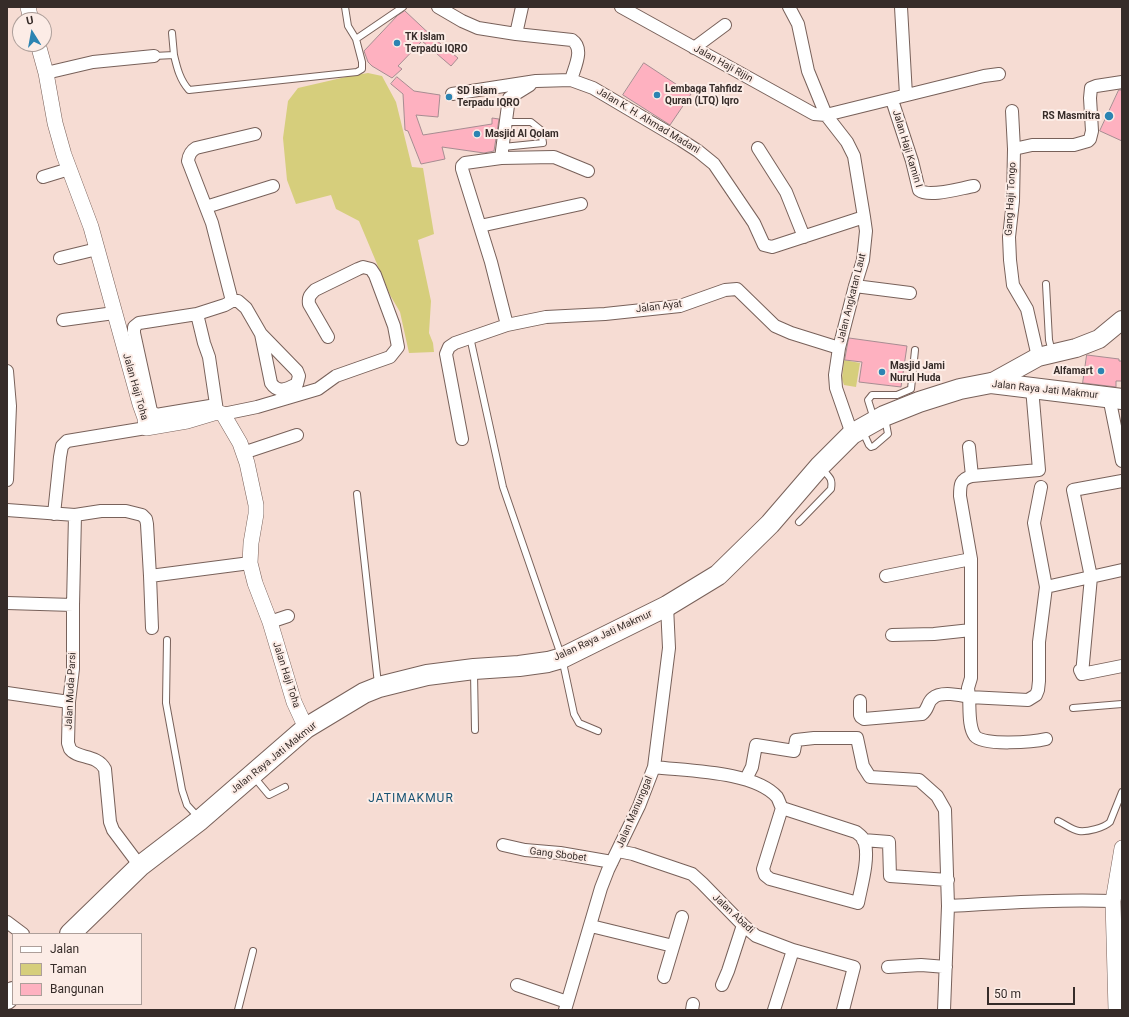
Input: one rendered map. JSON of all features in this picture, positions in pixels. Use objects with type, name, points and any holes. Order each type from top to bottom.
[{"type":"main road","points":[[991,383],[1045,355],[1076,348],[1100,339],[1122,320]]},
{"type":"main road","name":"Jalan Raya Jati Makmur","points":[[71,933],[140,866],[200,820],[306,728],[364,693],[379,688],[427,675],[474,669],[519,666],[548,662],[562,658],[667,606],[718,575],[770,524],[820,466],[868,425],[915,396],[991,383],[1116,398]]},
{"type":"street","points":[[438,7],[462,21],[478,28],[572,40],[579,50],[571,80]]},
{"type":"street","points":[[516,34],[522,7]]},
{"type":"street","name":"Jalan Haji Rijin","points":[[621,7],[814,114],[826,115]]},
{"type":"street","name":"Jalan Angkatan Laut","points":[[790,7],[798,24],[808,71],[826,115],[848,142],[854,156],[866,231],[863,260],[839,348],[836,388],[868,425]]},
{"type":"street","points":[[901,7],[906,95]]},
{"type":"street","points":[[694,48],[725,25]]},
{"type":"street","name":"Jalan Haji Toha","points":[[40,52],[46,73],[55,123],[64,155],[91,227],[114,313],[145,418],[146,428],[187,421],[218,410],[240,443],[244,453],[256,505],[250,563],[270,622],[294,702],[306,728]]},
{"type":"street","points":[[46,73],[93,62],[154,56]]},
{"type":"street","points":[[826,115],[892,100],[906,95],[984,76],[999,74]]},
{"type":"street","name":"Jalan K. H. Ahmad Madani","points":[[452,94],[536,81],[571,80],[593,88],[686,143],[714,164],[754,223],[764,245],[772,247],[864,217]]},
{"type":"street","points":[[502,152],[509,98],[536,81]]},
{"type":"street","name":"Gang Haji Tongo","points":[[1045,355],[1027,309],[1014,285],[1010,260],[1009,237],[1013,201],[1014,149],[1032,145],[1074,145],[1088,142],[1092,131],[1090,98],[1091,88],[1122,82]]},
{"type":"street","name":"Jalan Haji Kamin I","points":[[892,100],[912,161],[919,190],[925,193],[939,193],[974,186]]},
{"type":"street","points":[[1012,111],[1014,149]]},
{"type":"street","points":[[232,301],[212,223],[188,161],[192,150],[220,141],[255,134]]},
{"type":"street","points":[[758,148],[786,192],[804,237]]},
{"type":"street","points":[[507,325],[491,262],[462,166],[465,163],[502,152],[554,157],[588,171]]},
{"type":"street","points":[[43,177],[70,169]]},
{"type":"street","points":[[206,207],[274,186]]},
{"type":"street","points":[[480,226],[581,204]]},
{"type":"street","points":[[60,258],[97,249]]},
{"type":"street","points":[[261,334],[246,308],[238,301],[232,301],[225,305],[197,314],[138,323],[134,327],[134,333],[152,413],[156,415],[257,407],[318,389],[336,376],[390,357],[398,347],[398,344],[394,326],[375,275],[371,269],[363,267],[315,290],[310,295],[308,300],[309,304],[328,337]]},
{"type":"street","points":[[855,286],[910,293]]},
{"type":"street","name":"Jalan Ayat","points":[[462,439],[446,354],[449,347],[455,343],[507,325],[546,317],[605,314],[680,306],[725,290],[737,289],[775,326],[791,333],[839,348]]},
{"type":"street","points":[[63,320],[114,313]]},
{"type":"street","points":[[197,314],[209,357],[218,410]]},
{"type":"street","points":[[7,371],[10,406],[7,480]]},
{"type":"street","points":[[1032,388],[1039,470],[972,476],[963,480],[960,488],[960,496],[971,559],[971,678],[968,688],[972,730],[976,737],[981,740],[994,743],[1046,739]]},
{"type":"street","points":[[1116,398],[1122,461]]},
{"type":"street","points":[[54,514],[62,446],[67,441],[146,428]]},
{"type":"street","points":[[244,453],[297,435]]},
{"type":"street","points":[[969,447],[972,476]]},
{"type":"street","points":[[1122,481],[1073,490],[1091,578],[1081,672],[1122,666]]},
{"type":"street","points":[[860,701],[860,715],[861,718],[864,719],[922,714],[927,711],[929,703],[937,696],[959,695],[969,697],[1028,700],[1036,695],[1039,681],[1039,642],[1046,587],[1034,523],[1041,487]]},
{"type":"street","points":[[7,510],[75,515],[101,511],[120,511],[136,513],[144,516],[148,527],[152,628]]},
{"type":"street","name":"Jalan Muda Parsi","points":[[75,515],[73,669],[69,702],[68,743],[70,749],[74,752],[94,759],[102,764],[105,769],[110,822],[113,830],[140,866]]},
{"type":"street","points":[[886,576],[971,559]]},
{"type":"street","points":[[150,576],[250,563]]},
{"type":"street","points":[[1046,587],[1122,570]]},
{"type":"street","points":[[7,603],[73,605]]},
{"type":"street","name":"Jalan Manunggal","points":[[566,1006],[591,926],[601,888],[639,806],[654,767],[668,648],[667,606]]},
{"type":"street","points":[[270,622],[288,616]]},
{"type":"street","points":[[892,635],[934,634],[971,630]]},
{"type":"street","points":[[7,693],[69,702]]},
{"type":"street","points":[[746,779],[752,767],[756,745],[794,751],[796,740],[814,738],[857,738],[863,766],[870,777],[919,780],[937,796],[945,810],[948,880],[944,1010]]},
{"type":"street","points":[[654,767],[733,776],[746,779],[767,789],[777,798],[782,808],[763,869],[765,875],[770,879],[858,903],[865,866],[865,845],[862,837],[856,832],[782,808]]},
{"type":"street","points":[[864,840],[889,842],[890,876],[948,880]]},
{"type":"street","name":"Gang Sbobet","points":[[503,845],[524,850],[560,854],[615,857]]},
{"type":"street","points":[[1116,1010],[1113,901],[1122,848]]},
{"type":"street","name":"Jalan Abadi","points":[[615,857],[633,854],[692,874],[756,936],[793,950],[854,967],[843,1010]]},
{"type":"street","points":[[948,906],[1041,901],[1113,901]]},
{"type":"street","points":[[664,977],[682,917]]},
{"type":"street","points":[[7,922],[22,933]]},
{"type":"street","points":[[722,985],[743,925]]},
{"type":"street","points":[[591,926],[673,946]]},
{"type":"street","points":[[774,1010],[793,950]]},
{"type":"street","points":[[888,967],[921,965],[946,967]]},
{"type":"street","points":[[517,985],[566,1006]]},
{"type":"lane","points":[[172,33],[174,56],[178,71],[184,85],[189,90],[357,72],[362,69],[362,62],[356,39],[348,26],[345,7]]},
{"type":"lane","points":[[356,39],[404,7]]},
{"type":"lane","points":[[154,56],[174,56]]},
{"type":"lane","points":[[502,152],[543,143],[541,130],[531,122],[506,122]]},
{"type":"lane","points":[[1045,355],[1050,340],[1046,284]]},
{"type":"lane","points":[[470,337],[503,487],[562,658],[574,714],[579,723],[598,731]]},
{"type":"lane","points":[[915,350],[915,396]]},
{"type":"lane","points":[[798,522],[832,489],[833,482],[820,466]]},
{"type":"lane","points":[[358,494],[379,688]]},
{"type":"lane","points":[[167,640],[166,703],[182,790],[187,805],[200,820]]},
{"type":"lane","points":[[474,669],[475,730]]},
{"type":"lane","points":[[1073,708],[1122,704]]},
{"type":"lane","points":[[252,774],[269,795],[285,787]]},
{"type":"lane","points":[[1058,821],[1078,831],[1084,831],[1106,825],[1110,822],[1122,792]]},
{"type":"lane","points":[[238,1010],[254,951]]},
{"type":"green space","points":[[368,73],[382,76],[396,102],[412,167],[423,168],[434,234],[418,240],[431,301],[429,333],[433,343],[434,352],[409,353],[400,312],[390,295],[359,221],[336,209],[331,195],[296,204],[287,180],[283,138],[288,101],[298,88]]},
{"type":"green space","points":[[844,360],[860,363],[856,387],[844,385],[842,379]]},
{"type":"building","name":"TK Islam Terpadu IQRO","points":[[405,11],[458,58],[451,66],[422,41],[398,66],[402,69],[392,78],[368,62],[364,51],[397,16]]},
{"type":"building","name":"Lembaga Tahfidz Quran (LTQ) Iqro","points":[[644,63],[691,94],[670,125],[623,95]]},
{"type":"building","points":[[397,77],[414,91],[440,95],[438,117],[416,115],[423,135],[492,124],[492,118],[499,119],[494,151],[484,153],[442,147],[445,159],[421,164],[408,131],[405,130],[403,94],[391,84]]},
{"type":"building","points":[[1119,90],[1122,90],[1122,141],[1100,131]]},
{"type":"building","name":"Masjid Jami Nurul Huda","points":[[849,338],[907,346],[901,387],[859,382],[862,362],[845,360]]},
{"type":"building","name":"Alfamart","points":[[1087,355],[1119,359],[1119,361],[1122,361],[1122,381],[1116,381],[1116,387],[1083,383]]},
{"type":"place","name":"TK Islam Terpadu IQRO","points":[[397,43]]},
{"type":"place","name":"Lembaga Tahfidz Quran (LTQ) Iqro","points":[[657,95]]},
{"type":"place","name":"SD Islam Terpadu IQRO","points":[[449,97]]},
{"type":"place","name":"RS Masmitra","points":[[1109,116]]},
{"type":"place","name":"Masjid Al Qolam","points":[[477,134]]},
{"type":"place","name":"Alfamart","points":[[1101,371]]},
{"type":"place","name":"Masjid Jami Nurul Huda","points":[[882,372]]},
{"type":"district","name":"JATIMAKMUR","points":[[411,799]]}]
